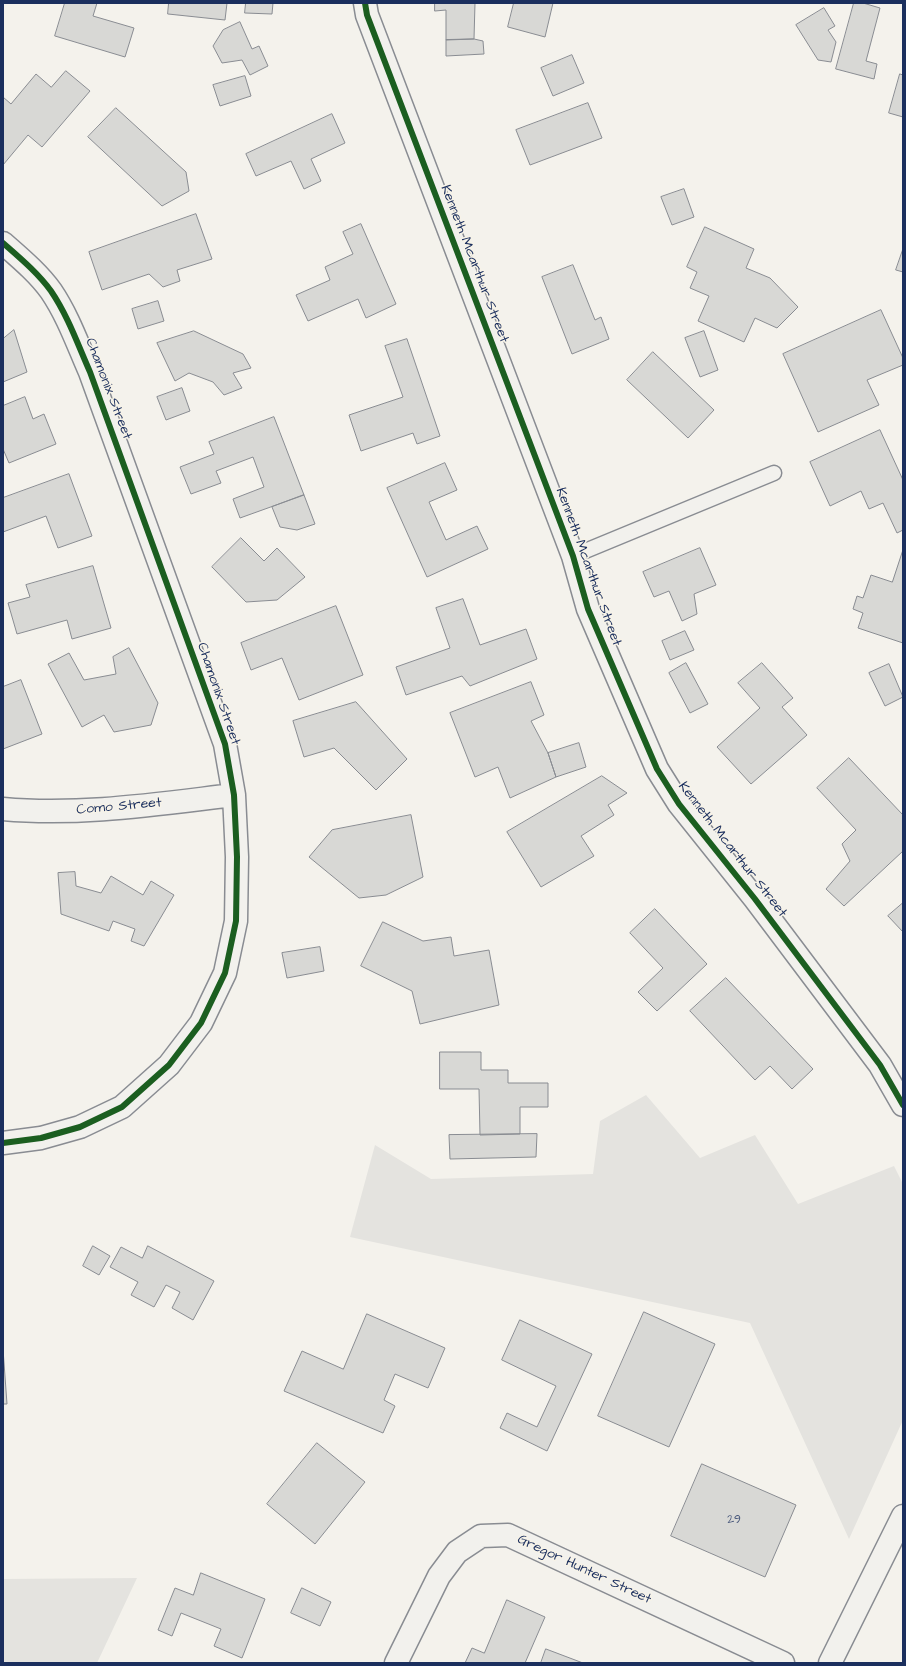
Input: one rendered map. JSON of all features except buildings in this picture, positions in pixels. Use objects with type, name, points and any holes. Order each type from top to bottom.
[{"type":"street","name":"Kenneth Mcarthur Street","points":[[365,3],[370,23],[573,556],[588,609],[657,769],[679,804],[755,899],[880,1065],[903,1105]]},
{"type":"street","name":"Chamonix Street","points":[[3,243],[29,267],[51,291],[68,321],[90,372],[224,744],[234,796],[237,856],[236,921],[225,973],[201,1023],[169,1065],[122,1107],[80,1127],[41,1138],[3,1143]]},
{"type":"street","name":"Como Street","points":[[3,809],[39,812],[95,810],[234,796]]},
{"type":"street","points":[[830,1663],[903,1516]]},
{"type":"street","name":"Gregor Hunter Street","points":[[396,1663],[439,1576],[457,1552],[481,1536],[508,1535],[783,1663]]},
{"type":"lane","points":[[573,556],[774,473]]},
{"type":"shaded area","points":[[646,1095],[700,1158],[755,1135],[798,1204],[894,1166],[903,1184],[903,1420],[849,1539],[750,1323],[350,1237],[375,1145],[431,1179],[593,1174],[600,1121]]},
{"type":"shaded area","points":[[137,1578],[97,1663],[3,1663],[3,1579]]},
{"type":"cycle path","points":[[365,3],[367,15],[573,556],[588,609],[657,769],[679,804],[755,899],[880,1065],[903,1105]]},
{"type":"cycle path","points":[[3,243],[35,272],[51,291],[68,320],[90,372],[225,744],[234,795],[237,857],[236,921],[225,973],[201,1023],[169,1065],[122,1107],[80,1127],[41,1138],[3,1143]]}]
